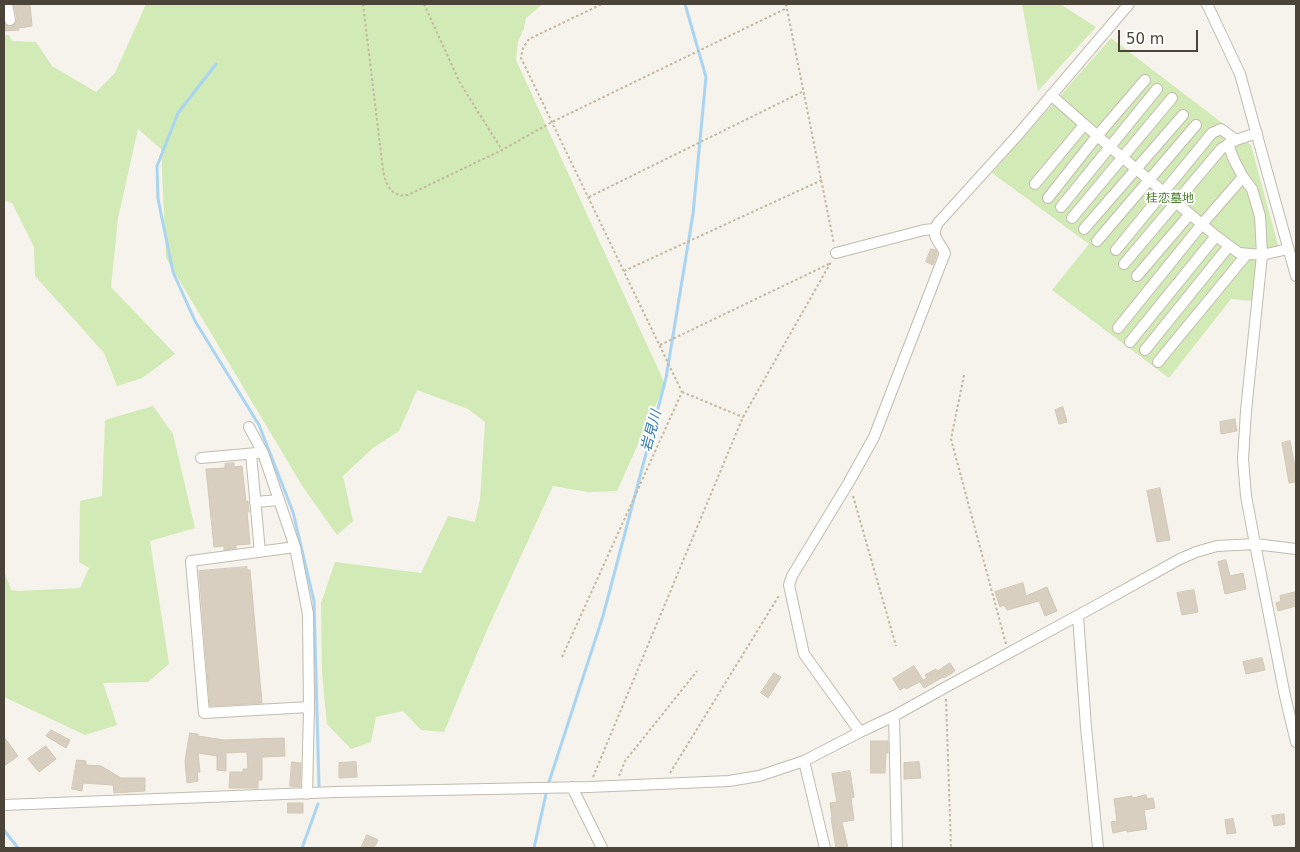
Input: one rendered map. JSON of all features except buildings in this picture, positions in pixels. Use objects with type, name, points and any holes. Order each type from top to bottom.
[{"type":"street","points":[[7,4],[10,20]]},
{"type":"street","points":[[860,732],[804,654],[790,585],[792,576],[874,437],[945,253],[935,236],[934,229],[1016,137],[1128,4]]},
{"type":"street","points":[[1207,4],[1240,74],[1296,276]]},
{"type":"street","points":[[1048,198],[1097,136],[1145,80]]},
{"type":"street","points":[[1061,207],[1157,89]]},
{"type":"street","points":[[1051,96],[1239,254],[1262,254],[1288,249]]},
{"type":"street","points":[[1072,218],[1172,98]]},
{"type":"street","points":[[1084,230],[1183,115]]},
{"type":"street","points":[[1035,184],[1084,125]]},
{"type":"street","points":[[1097,241],[1196,125]]},
{"type":"street","points":[[1116,250],[1212,133],[1221,129],[1232,142],[1234,160],[1243,178],[1252,188],[1260,216],[1262,254],[1243,459],[1246,496],[1285,696],[1296,742]]},
{"type":"street","points":[[1124,264],[1221,149],[1232,142],[1257,133]]},
{"type":"street","points":[[1118,328],[1202,224],[1243,178]]},
{"type":"street","points":[[1137,276],[1190,214]]},
{"type":"street","points":[[836,253],[934,229]]},
{"type":"street","points":[[1130,342],[1216,236]]},
{"type":"street","points":[[1144,350],[1229,246]]},
{"type":"street","points":[[1158,362],[1247,254]]},
{"type":"street","points":[[249,427],[263,453],[295,548],[308,614],[309,707],[307,794]]},
{"type":"street","points":[[201,458],[263,453]]},
{"type":"street","points":[[251,454],[260,552]]},
{"type":"street","points":[[255,502],[279,500]]},
{"type":"street","points":[[4,804],[589,787],[729,781],[759,776],[804,761],[894,716],[946,686],[1196,552],[1217,546],[1255,544],[1296,549]]},
{"type":"street","points":[[295,548],[191,561],[204,713],[309,707]]},
{"type":"street","points":[[1078,616],[1086,727],[1098,848]]},
{"type":"street","points":[[894,716],[897,848]]},
{"type":"street","points":[[804,761],[825,848]]},
{"type":"street","points":[[572,787],[602,848]]},
{"type":"path","points":[[363,4],[382,170],[384,178],[392,191],[396,195],[402,196],[408,195],[502,150],[552,122],[787,8]]},
{"type":"path","points":[[424,4],[460,84],[502,150]]},
{"type":"path","points":[[602,4],[529,39],[523,48],[521,58],[682,392],[743,417]]},
{"type":"path","points":[[589,787],[743,417],[836,253],[786,4]]},
{"type":"path","points":[[589,197],[804,91]]},
{"type":"path","points":[[624,271],[822,180]]},
{"type":"path","points":[[660,346],[831,263]]},
{"type":"path","points":[[964,375],[951,439],[1008,653]]},
{"type":"path","points":[[562,657],[682,392]]},
{"type":"path","points":[[849,482],[896,646]]},
{"type":"path","points":[[664,783],[782,592],[790,585]]},
{"type":"path","points":[[615,786],[625,761],[697,671]]},
{"type":"path","points":[[946,686],[951,848]]},
{"type":"green space","points":[[146,4],[543,4],[526,18],[518,42],[516,60],[665,384],[617,491],[588,492],[553,486],[487,630],[444,732],[421,730],[403,711],[376,717],[371,742],[351,749],[327,724],[322,673],[321,603],[335,562],[421,573],[448,516],[475,522],[480,499],[485,422],[468,409],[417,390],[399,431],[373,448],[343,476],[353,521],[337,535],[303,487],[166,258],[161,149],[138,129],[118,218],[111,287],[175,354],[142,378],[117,386],[104,353],[35,276],[34,247],[12,203],[4,200],[4,35],[9,35],[12,41],[36,42],[52,66],[96,92],[115,73]]},
{"type":"green space","points":[[1022,4],[1064,4],[1063,6],[1096,27],[1038,91]]},
{"type":"green space","name":"桂恋墓地","points":[[1111,38],[1251,145],[1281,256],[1256,263],[1252,301],[1231,299],[1169,378],[1052,290],[1089,244],[992,173]]},
{"type":"green space","points":[[153,406],[173,434],[195,528],[150,541],[169,664],[148,682],[103,683],[117,725],[85,735],[4,697],[4,571],[11,590],[80,588],[89,568],[79,562],[80,501],[102,496],[105,420]]},
{"type":"waterway","name":"岩見川","points":[[534,848],[548,785],[603,616],[666,378],[693,214],[706,77],[685,4]]},
{"type":"waterway","points":[[216,64],[178,113],[157,166],[158,199],[173,272],[195,321],[259,425],[293,512],[314,601],[319,786]]},
{"type":"waterway","points":[[302,848],[318,804]]},
{"type":"waterway","points":[[4,830],[18,848]]}]
